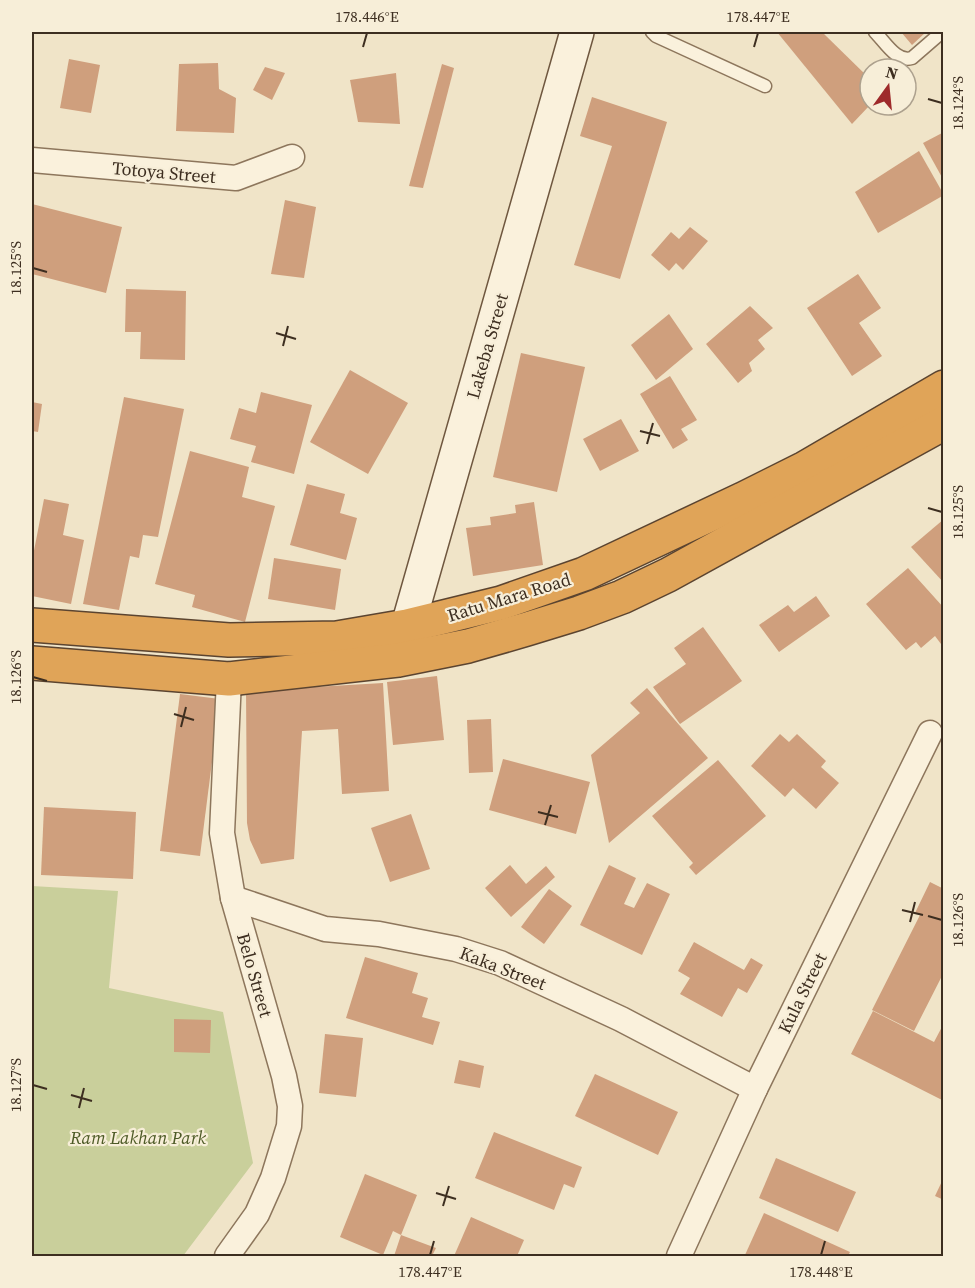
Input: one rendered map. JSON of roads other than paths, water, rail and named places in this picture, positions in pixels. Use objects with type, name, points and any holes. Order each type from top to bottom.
[{"type":"highway","name":"Ratu Mara Road","points":[[32,625],[229,640],[337,639],[407,626],[501,603],[584,574],[743,499],[805,468],[944,387]]},
{"type":"highway","name":"Ratu Mara Road","points":[[32,663],[229,679],[398,660],[468,646],[579,613],[622,597],[705,555],[944,423]]},
{"type":"highway","points":[[229,640],[229,679]]},
{"type":"main road","name":"Lakeba Street","points":[[398,660],[577,32]]},
{"type":"street","name":"Totoya Street","points":[[32,160],[236,178],[292,157]]},
{"type":"street","name":"Belo Street","points":[[227,1257],[257,1214],[273,1178],[289,1126],[290,1106],[284,1076],[233,898],[222,833],[229,679]]},
{"type":"street","name":"Kula Street","points":[[679,1257],[755,1089],[930,733]]},
{"type":"street","name":"Kaka Street","points":[[233,898],[325,929],[379,934],[456,949],[500,963],[621,1019],[755,1089]]},
{"type":"lane","points":[[652,32],[656,36],[765,86]]},
{"type":"lane","points":[[875,32],[899,57],[908,60],[942,32]]},
{"type":"park label","name":"Ram Lakhan Park","points":[[138,1137]]}]
